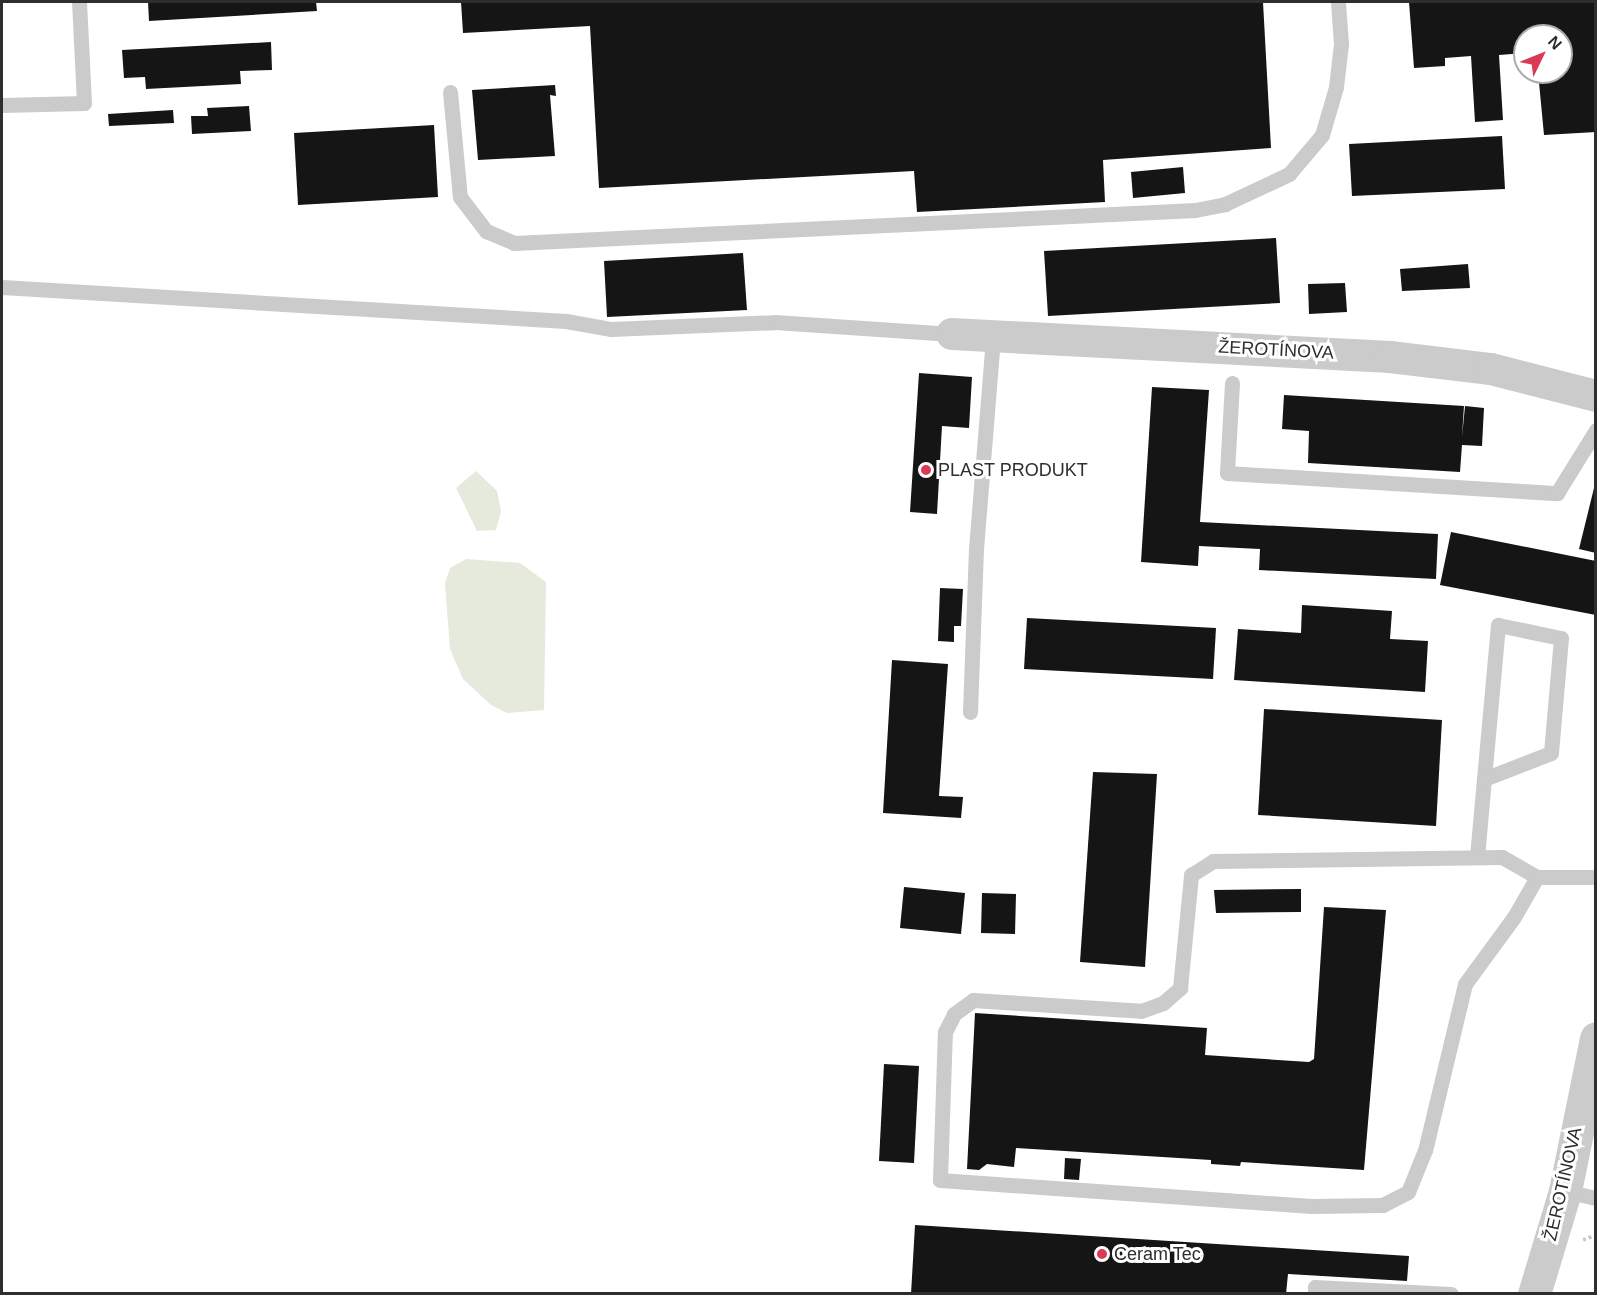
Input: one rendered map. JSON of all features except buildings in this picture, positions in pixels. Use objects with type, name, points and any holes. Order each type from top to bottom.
[{"type":"street","name":"ŽEROTÍNOVA","points":[[952,334],[1413,359],[1491,369],[1596,396]]},
{"type":"street","name":"ŽEROTÍNOVA","points":[[1534,1293],[1580,1194],[1596,1038]]},
{"type":"lane","points":[[2,105],[84,103],[79,2]]},
{"type":"lane","points":[[450,92],[460,197],[476,222],[498,238],[514,243],[1195,210],[1225,204],[1289,174],[1322,135],[1336,87],[1341,44],[1338,2]]},
{"type":"lane","points":[[2,287],[566,321],[611,328],[775,322],[952,334]]},
{"type":"lane","points":[[970,712],[976,549],[993,338]]},
{"type":"lane","points":[[1232,383],[1227,473],[1557,493],[1596,430]]},
{"type":"lane","points":[[1477,857],[1484,779],[1498,625],[1561,638],[1551,753],[1484,779]]},
{"type":"lane","points":[[1537,877],[1514,917],[1465,984],[1425,1150],[1408,1192],[1383,1205],[1311,1206],[940,1180],[945,1032],[954,1014],[973,1000],[1141,1011],[1163,1003],[1180,988],[1191,875],[1213,861],[1502,857],[1537,877],[1596,877]]},
{"type":"lane","points":[[1315,1293],[1315,1287],[1451,1293]]},
{"type":"shaded area","points":[[476,471],[497,491],[501,511],[496,530],[477,531],[456,488]]},
{"type":"shaded area","points":[[466,559],[520,563],[546,582],[544,710],[507,713],[491,705],[463,679],[450,649],[445,584],[450,568]]},
{"type":"place","name":"PLAST PRODUKT","points":[[926,470]]},
{"type":"place","name":"Ceram Tec","points":[[1102,1254]]}]
